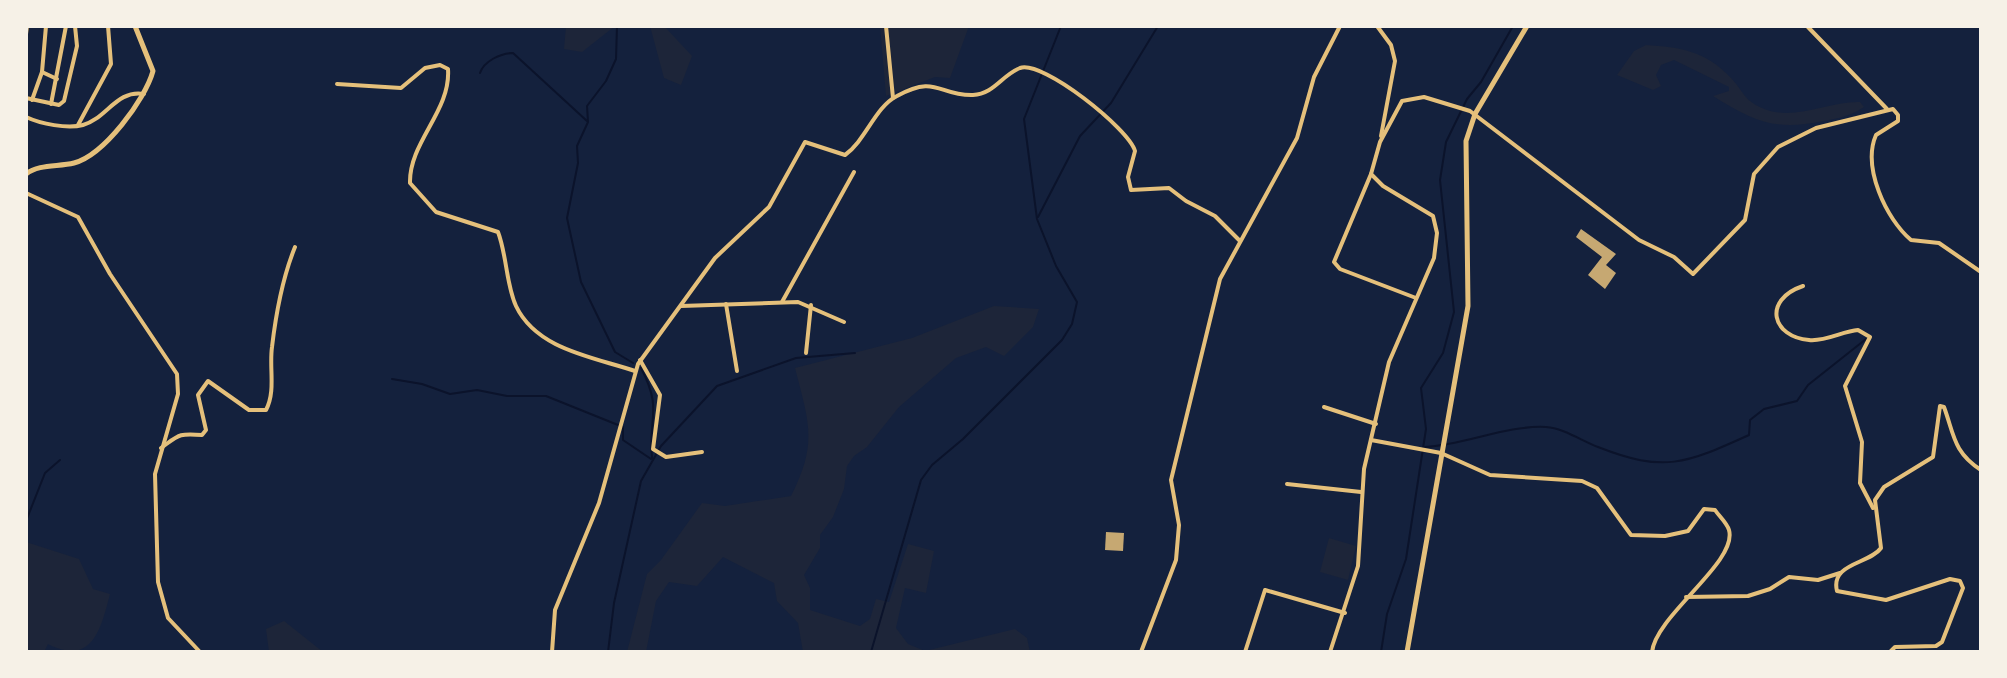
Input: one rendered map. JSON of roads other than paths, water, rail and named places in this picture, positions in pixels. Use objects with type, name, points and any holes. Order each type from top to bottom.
[{"type":"street","points":[[26,34],[27,26]]},
{"type":"street","points":[[46,26],[42,72],[29,99],[59,105],[66,96],[77,46],[75,26]]},
{"type":"street","points":[[51,104],[66,26]]},
{"type":"street","points":[[78,125],[111,64],[108,26]]},
{"type":"street","points":[[26,174],[86,157],[131,114],[144,94],[152,64],[135,26]]},
{"type":"street","points":[[886,26],[893,98]]},
{"type":"street","points":[[1141,652],[1175,567],[1179,525],[1171,480],[1216,292],[1240,241],[1297,138],[1314,77],[1340,26]]},
{"type":"street","points":[[1377,26],[1391,45],[1395,61],[1371,174],[1335,254],[1336,266],[1416,298]]},
{"type":"street","points":[[1407,652],[1468,306],[1465,150],[1473,113],[1527,26]]},
{"type":"street","points":[[1807,26],[1887,109],[1896,112],[1898,121],[1876,135],[1871,161],[1891,218],[1911,240],[1939,243],[1981,272]]},
{"type":"street","points":[[337,84],[401,88],[425,68],[440,65],[448,69],[442,97],[410,166],[410,183],[436,212],[498,232],[516,307],[539,334],[573,351],[635,371]]},
{"type":"street","points":[[552,652],[555,610],[595,516],[640,360],[715,258],[769,207],[805,142],[845,155],[893,98],[927,84],[960,94],[984,93],[1021,68],[1039,70],[1125,133],[1135,151],[1128,177],[1131,190],[1169,188],[1215,216],[1240,241]]},
{"type":"street","points":[[42,72],[57,79]]},
{"type":"street","points":[[26,117],[86,124],[126,95],[144,94]]},
{"type":"street","points":[[1380,142],[1397,106],[1410,97],[1424,97],[1473,113],[1632,235],[1674,257],[1693,274],[1745,220],[1754,174],[1778,147],[1816,128],[1887,109]]},
{"type":"street","points":[[782,302],[854,172]]},
{"type":"street","points":[[1330,652],[1345,613],[1360,555],[1361,492],[1390,358],[1434,258],[1436,223],[1426,210],[1394,193],[1371,174]]},
{"type":"street","points":[[26,193],[78,217],[110,274],[177,374],[178,394],[159,448],[155,474],[160,597],[168,618],[200,652]]},
{"type":"street","points":[[159,448],[170,438],[183,434],[202,435],[206,430],[198,395],[208,381],[249,410],[266,410],[270,402],[271,350],[282,286],[295,247]]},
{"type":"street","points":[[1686,597],[1748,596],[1770,589],[1789,577],[1818,580],[1840,573],[1879,552],[1882,542],[1874,511],[1860,483],[1862,442],[1845,386],[1870,337],[1858,330],[1814,341],[1789,333],[1781,326],[1776,313],[1778,303],[1785,292],[1803,286]]},
{"type":"street","points":[[681,306],[782,302],[811,305],[844,322]]},
{"type":"street","points":[[726,304],[737,371]]},
{"type":"street","points":[[806,353],[811,305]]},
{"type":"street","points":[[640,360],[660,395],[653,449],[666,457],[702,452]]},
{"type":"street","points":[[1874,511],[1875,500],[1884,487],[1933,457],[1940,406],[1944,407],[1948,430],[1961,451],[1981,470]]},
{"type":"street","points":[[1324,407],[1376,424]]},
{"type":"street","points":[[1371,440],[1441,453],[1490,475],[1582,481],[1597,488],[1631,535],[1665,536],[1688,531],[1704,509],[1715,510],[1729,527],[1730,537],[1715,571],[1686,597],[1655,638],[1652,652]]},
{"type":"street","points":[[1287,484],[1361,492]]},
{"type":"street","points":[[1840,573],[1835,587],[1843,595],[1886,600],[1950,579],[1960,581],[1962,598],[1942,642],[1936,646],[1895,647],[1890,652]]},
{"type":"street","points":[[1245,652],[1265,590],[1345,613]]},
{"type":"waterway","points":[[617,26],[616,59],[606,81],[587,106],[588,122],[577,146],[578,163],[567,218],[581,282],[615,352],[633,363]]},
{"type":"waterway","points":[[871,652],[921,480],[932,465],[963,439],[1062,340],[1072,324],[1077,302],[1056,266],[1037,219],[1024,119],[1061,26]]},
{"type":"waterway","points":[[1038,217],[1080,136],[1111,103],[1158,26]]},
{"type":"waterway","points":[[1381,652],[1387,614],[1406,559],[1426,429],[1421,388],[1443,353],[1454,312],[1440,180],[1446,142],[1467,99],[1481,82],[1513,26]]},
{"type":"waterway","points":[[480,73],[494,58],[513,53],[587,121]]},
{"type":"waterway","points":[[1425,447],[1516,429],[1546,427],[1621,455],[1640,460],[1674,462],[1708,453],[1749,435],[1750,420],[1764,409],[1797,401],[1808,385],[1866,339]]},
{"type":"waterway","points":[[608,652],[614,603],[641,481],[661,446],[717,386],[796,358],[855,353]]},
{"type":"waterway","points":[[641,368],[653,404],[652,458]]},
{"type":"waterway","points":[[392,379],[422,384],[450,394],[477,390],[507,396],[546,396],[623,427],[623,440],[651,459]]},
{"type":"waterway","points":[[26,521],[45,473],[60,460]]}]
